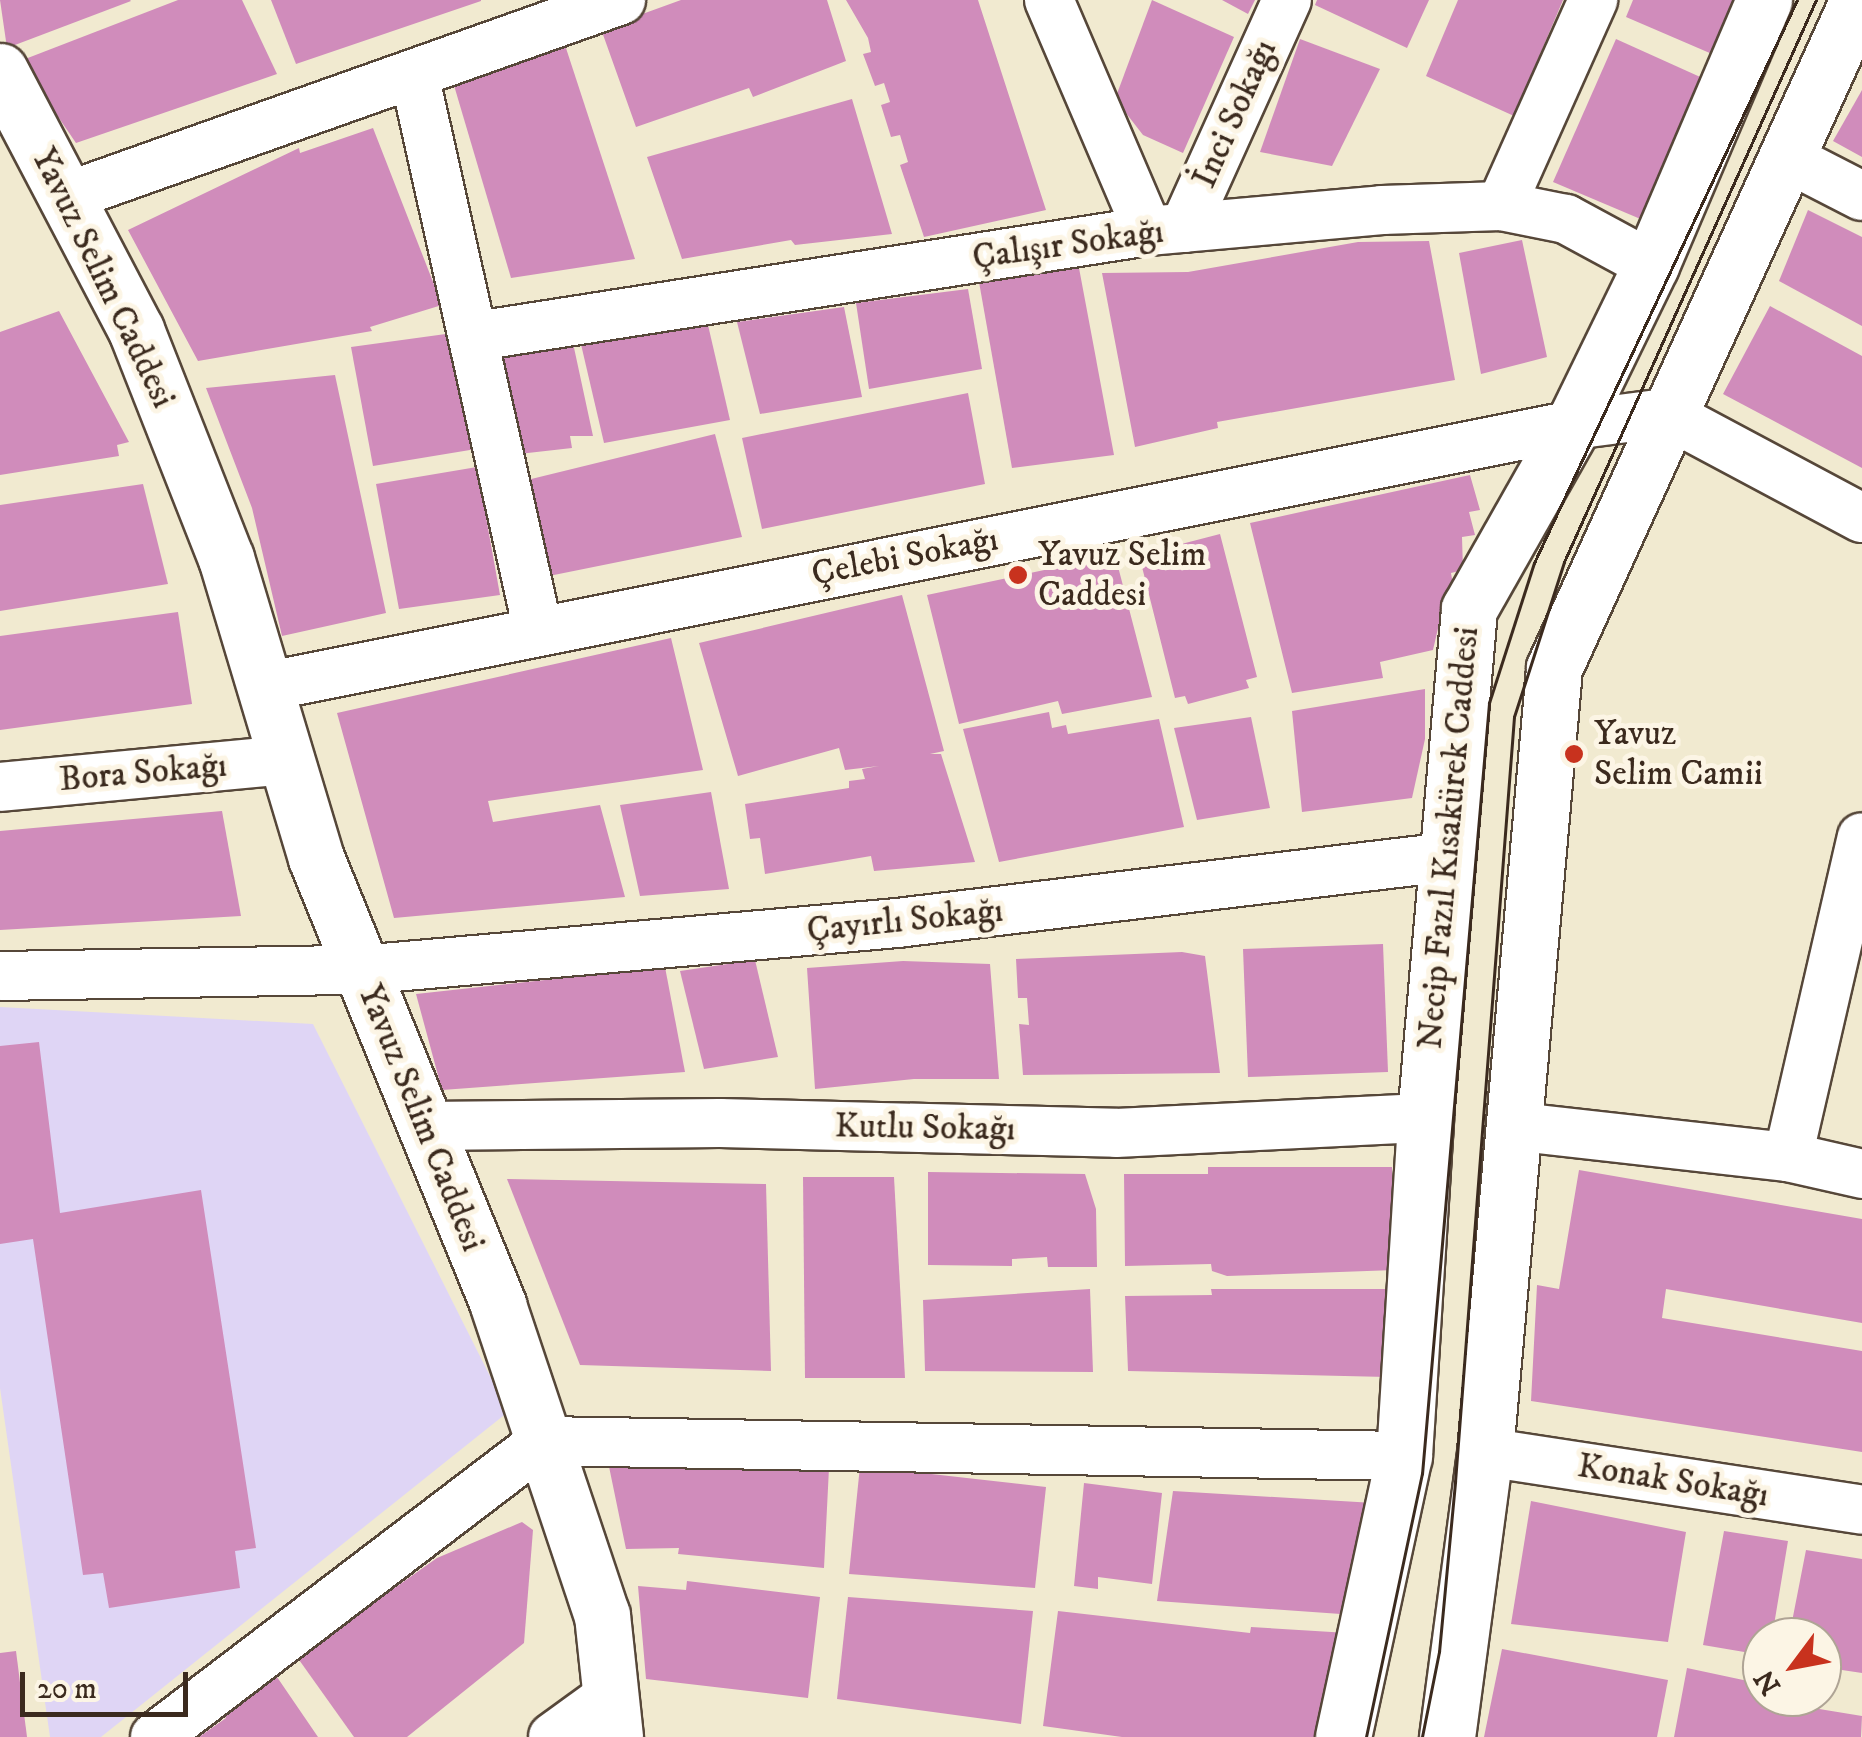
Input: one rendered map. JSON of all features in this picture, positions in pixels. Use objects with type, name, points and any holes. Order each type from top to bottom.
[{"type":"main road","name":"Necip Fazıl Kısakürek Caddesi","points":[[1343,1737],[1404,1456],[1425,1118],[1470,608],[1572,424],[1652,265],[1764,0]]},
{"type":"main road","points":[[1447,1737],[1485,1452],[1554,668],[1665,413],[1858,0]]},
{"type":"main road","name":"Yavuz Selim Caddesi","points":[[0,70],[136,330],[226,558],[316,858],[498,1306],[602,1614],[613,1716]]},
{"type":"street","points":[[66,196],[621,0]]},
{"type":"street","points":[[1049,0],[1166,230]]},
{"type":"street","name":"İnci Sokağı","points":[[1166,230],[1286,0]]},
{"type":"street","points":[[1501,206],[1593,0]]},
{"type":"street","points":[[414,74],[477,336],[538,630]]},
{"type":"street","points":[[1786,158],[1862,196]]},
{"type":"street","name":"Çalışır Sokağı","points":[[477,336],[1166,230],[1501,206],[1566,220],[1652,265]]},
{"type":"street","points":[[1665,413],[1862,518]]},
{"type":"street","name":"Çelebi Sokağı","points":[[264,687],[1572,424],[1665,413]]},
{"type":"street","name":"Bora Sokağı","points":[[0,787],[286,760]]},
{"type":"street","points":[[1788,1157],[1862,837]]},
{"type":"street","name":"Çayırlı Sokağı","points":[[0,976],[360,970],[897,923],[1447,857]]},
{"type":"street","name":"Kutlu Sokağı","points":[[424,1126],[720,1122],[1116,1133],[1425,1118]]},
{"type":"street","points":[[1511,1126],[1788,1157],[1862,1174]]},
{"type":"street","points":[[155,1737],[543,1442],[1404,1456]]},
{"type":"street","name":"Konak Sokağı","points":[[1485,1452],[1862,1510]]},
{"type":"street","points":[[553,1737],[613,1716]]},
{"type":"shaded area","points":[[0,1007],[313,1024],[508,1412],[101,1737],[50,1737],[0,1388]]},
{"type":"building","points":[[0,0],[130,0],[131,1],[7,48]]},
{"type":"building","points":[[178,0],[242,0],[277,74],[76,143],[20,61]]},
{"type":"building","points":[[271,0],[481,0],[481,1],[296,64]]},
{"type":"building","points":[[681,0],[827,0],[846,61],[753,97],[749,88],[636,127],[601,29]]},
{"type":"building","points":[[846,0],[978,0],[1046,210],[924,237],[900,165],[908,162],[900,135],[891,137],[881,105],[890,102],[884,83],[875,86],[863,54],[871,52],[868,38]]},
{"type":"building","points":[[1152,0],[1234,37],[1183,153],[1143,135],[1115,99]]},
{"type":"building","points":[[1222,0],[1255,0],[1248,14]]},
{"type":"building","points":[[1317,0],[1429,0],[1407,48],[1315,5]]},
{"type":"building","points":[[1458,0],[1563,0],[1514,116],[1426,76]]},
{"type":"building","points":[[1633,0],[1752,0],[1726,60],[1626,17]]},
{"type":"building","points":[[1300,39],[1380,69],[1332,166],[1260,152]]},
{"type":"building","points":[[1616,39],[1718,85],[1657,226],[1553,182]]},
{"type":"building","points":[[564,42],[635,259],[511,278],[453,82]]},
{"type":"building","points":[[1862,90],[1862,157],[1833,141]]},
{"type":"building","points":[[852,99],[892,234],[795,245],[791,240],[682,259],[647,157]]},
{"type":"building","points":[[373,128],[442,305],[370,327],[372,331],[198,361],[128,230],[299,148],[300,153]]},
{"type":"building","points":[[1808,210],[1862,237],[1862,326],[1779,281]]},
{"type":"building","points":[[1522,240],[1547,357],[1481,374],[1459,253]]},
{"type":"building","points":[[1429,241],[1455,380],[1217,422],[1218,428],[1135,447],[1102,273],[1188,272],[1358,242]]},
{"type":"building","points":[[1079,268],[1114,455],[1012,468],[979,282]]},
{"type":"building","points":[[968,289],[982,369],[869,389],[856,303]]},
{"type":"building","points":[[1770,306],[1862,356],[1862,468],[1723,394]]},
{"type":"building","points":[[844,307],[862,397],[760,414],[737,322]]},
{"type":"building","points":[[59,311],[129,442],[117,445],[119,456],[0,475],[0,332]]},
{"type":"building","points":[[708,325],[730,420],[604,443],[580,340]]},
{"type":"building","points":[[453,333],[476,449],[373,466],[351,347]]},
{"type":"building","points":[[573,343],[593,436],[570,436],[572,448],[510,455],[489,349]]},
{"type":"building","points":[[335,375],[386,613],[282,636],[252,508],[206,388]]},
{"type":"building","points":[[968,393],[985,484],[762,529],[742,438]]},
{"type":"building","points":[[715,434],[742,537],[539,578],[519,482]]},
{"type":"building","points":[[477,467],[500,595],[399,609],[376,484]]},
{"type":"building","points":[[1470,475],[1480,510],[1469,512],[1475,535],[1462,537],[1463,570],[1451,573],[1455,596],[1442,601],[1445,623],[1439,624],[1433,650],[1380,662],[1383,678],[1292,693],[1250,523]]},
{"type":"building","points":[[143,484],[168,584],[0,611],[0,505]]},
{"type":"building","points":[[1220,534],[1257,677],[1246,680],[1249,688],[1188,704],[1185,696],[1175,698],[1139,555]]},
{"type":"building","points":[[1115,555],[1152,697],[1062,714],[1058,701],[959,724],[927,595]]},
{"type":"building","points":[[902,595],[944,751],[930,754],[941,754],[975,862],[874,871],[871,856],[765,874],[760,838],[750,839],[745,804],[849,788],[849,781],[865,779],[862,769],[879,766],[845,770],[839,748],[738,776],[699,643]]},
{"type":"building","points":[[178,612],[192,704],[0,730],[0,636]]},
{"type":"building","points":[[671,638],[703,770],[488,801],[493,822],[600,805],[625,897],[394,918],[337,713]]},
{"type":"building","points":[[1425,689],[1425,739],[1412,798],[1302,812],[1292,711]]},
{"type":"building","points":[[1049,712],[1052,728],[1066,725],[1068,734],[1159,719],[1184,827],[999,862],[963,729]]},
{"type":"building","points":[[1251,717],[1270,808],[1197,820],[1174,728]]},
{"type":"building","points":[[711,792],[729,889],[640,896],[620,805]]},
{"type":"building","points":[[222,811],[241,916],[0,930],[0,831]]},
{"type":"building","points":[[1383,944],[1388,1072],[1248,1077],[1243,949]]},
{"type":"building","points":[[1182,952],[1205,956],[1220,1073],[1023,1075],[1019,1024],[1029,1025],[1027,998],[1018,998],[1016,959]]},
{"type":"building","points":[[755,960],[778,1057],[704,1069],[680,971]]},
{"type":"building","points":[[903,961],[990,964],[999,1079],[914,1079],[815,1089],[807,968]]},
{"type":"building","points":[[665,967],[685,1072],[442,1090],[416,994]]},
{"type":"building","points":[[39,1042],[60,1213],[201,1190],[256,1548],[235,1551],[240,1588],[109,1608],[103,1573],[83,1575],[33,1239],[0,1244],[0,1046]]},
{"type":"building","points":[[1208,1167],[1392,1167],[1395,1270],[1227,1276],[1212,1271],[1211,1264],[1125,1266],[1124,1174],[1208,1174]]},
{"type":"building","points":[[1579,1170],[1862,1219],[1862,1323],[1666,1289],[1662,1318],[1862,1351],[1862,1452],[1531,1401],[1537,1285],[1559,1289]]},
{"type":"building","points":[[928,1172],[1085,1174],[1096,1209],[1097,1267],[1048,1267],[1047,1257],[1012,1259],[1012,1266],[928,1265]]},
{"type":"building","points":[[803,1177],[894,1177],[905,1378],[805,1378]]},
{"type":"building","points":[[507,1179],[766,1184],[771,1371],[580,1365]]},
{"type":"building","points":[[1090,1289],[1093,1372],[925,1371],[923,1300]]},
{"type":"building","points":[[1211,1289],[1393,1289],[1387,1377],[1128,1371],[1125,1296],[1212,1295]]},
{"type":"building","points":[[606,1452],[829,1468],[824,1568],[678,1554],[679,1548],[626,1549]]},
{"type":"building","points":[[860,1466],[1046,1487],[1035,1588],[849,1574]]},
{"type":"building","points":[[1084,1483],[1162,1493],[1152,1584],[1098,1577],[1098,1589],[1074,1586]]},
{"type":"building","points":[[1173,1491],[1374,1503],[1355,1615],[1157,1601]]},
{"type":"building","points":[[1531,1501],[1686,1532],[1668,1642],[1511,1624]]},
{"type":"building","points":[[522,1522],[533,1530],[524,1643],[407,1737],[354,1737],[297,1657],[437,1558]]},
{"type":"building","points":[[1724,1531],[1788,1541],[1775,1617],[1742,1617],[1742,1652],[1703,1645]]},
{"type":"building","points":[[1806,1550],[1862,1559],[1862,1673],[1842,1670],[1842,1617],[1793,1617]]},
{"type":"building","points":[[687,1581],[820,1597],[808,1698],[646,1679],[638,1586],[686,1590]]},
{"type":"building","points":[[848,1597],[1033,1611],[1021,1724],[837,1699]]},
{"type":"building","points":[[1058,1611],[1250,1633],[1251,1627],[1348,1633],[1327,1737],[1122,1737],[1043,1726]]},
{"type":"building","points":[[1502,1649],[1668,1680],[1657,1737],[1484,1737]]},
{"type":"building","points":[[16,1651],[27,1737],[0,1737],[0,1653]]},
{"type":"building","points":[[1687,1668],[1742,1680],[1742,1717],[1842,1717],[1842,1713],[1862,1716],[1861,1737],[1674,1737]]},
{"type":"building","points":[[277,1677],[318,1737],[199,1737],[226,1718],[223,1713]]},
{"type":"tram line","points":[[1366,1737],[1422,1474],[1489,703],[1534,563],[1797,0]]},
{"type":"tram line","points":[[1422,1737],[1439,1652],[1455,1482],[1514,717],[1564,562],[1816,0]]},
{"type":"place","name":"Yavuz Selim Caddesi","points":[[1018,575]]},
{"type":"place","name":"Yavuz Selim Camii","points":[[1574,754]]}]
